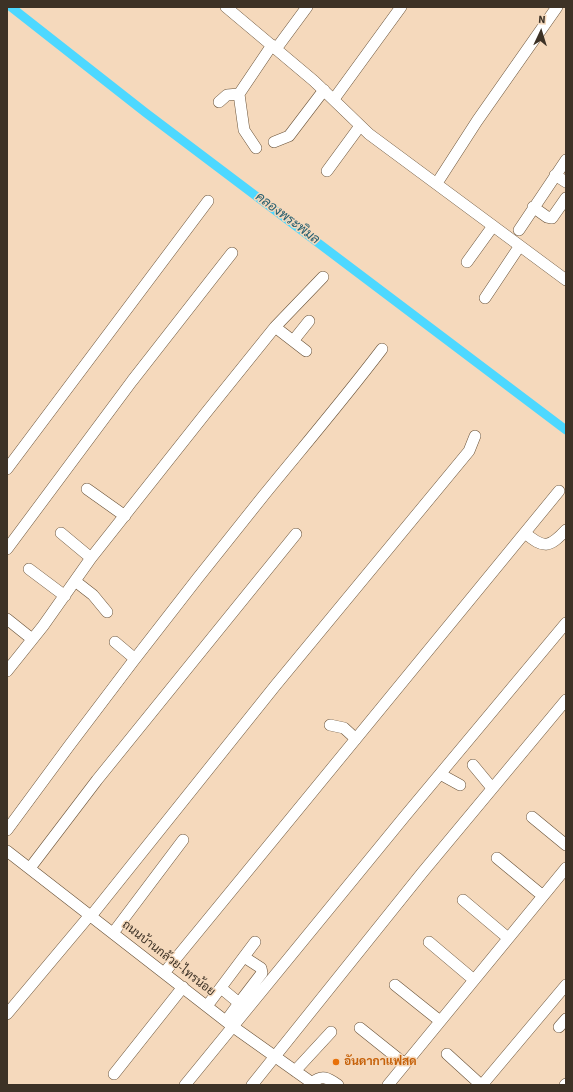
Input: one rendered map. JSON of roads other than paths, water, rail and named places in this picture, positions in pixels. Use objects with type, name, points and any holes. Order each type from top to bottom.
[{"type":"street","points":[[226,7],[324,90],[360,126],[566,280]]},
{"type":"street","points":[[256,148],[244,130],[239,94],[274,47],[307,7]]},
{"type":"street","points":[[334,100],[401,7]]},
{"type":"street","points":[[437,183],[477,121],[557,7]]},
{"type":"street","points":[[274,142],[289,136],[324,90]]},
{"type":"street","points":[[219,102],[227,95],[239,94]]},
{"type":"street","points":[[327,171],[360,126]]},
{"type":"street","points":[[519,230],[566,160]]},
{"type":"street","points":[[555,175],[566,182]]},
{"type":"street","points":[[533,207],[547,217],[552,218],[566,198]]},
{"type":"street","points":[[7,469],[208,201]]},
{"type":"street","points":[[467,262],[493,226]]},
{"type":"street","points":[[485,298],[520,247]]},
{"type":"street","points":[[7,549],[132,381],[232,253]]},
{"type":"street","points":[[7,671],[65,596],[91,558],[275,328],[323,277]]},
{"type":"street","points":[[293,341],[309,321]]},
{"type":"street","points":[[275,328],[306,352]]},
{"type":"street","points":[[7,830],[134,658],[265,494],[345,398],[382,349]]},
{"type":"street","points":[[7,1014],[91,915],[275,686],[469,451],[475,436]]},
{"type":"street","points":[[87,490],[125,516]]},
{"type":"street","points":[[164,973],[559,491]]},
{"type":"street","points":[[525,533],[539,544],[543,545],[557,540],[566,530]]},
{"type":"street","points":[[61,533],[91,558]]},
{"type":"street","points":[[30,868],[97,780],[296,534]]},
{"type":"street","points":[[30,568],[65,596]]},
{"type":"street","points":[[75,581],[93,595],[107,612]]},
{"type":"street","points":[[7,619],[32,639]]},
{"type":"street","points":[[185,1085],[229,1024],[566,623]]},
{"type":"street","points":[[115,642],[134,658]]},
{"type":"street","points":[[252,1085],[274,1055],[492,788],[566,700]]},
{"type":"street","points":[[330,725],[344,728],[356,739]]},
{"type":"street","points":[[473,765],[492,788]]},
{"type":"street","points":[[440,774],[460,785]]},
{"type":"street","points":[[532,817],[566,845]]},
{"type":"street","points":[[113,933],[183,840]]},
{"type":"street","name":"ถนนบ้านกล้วย-ไทรน้อย","points":[[7,851],[229,1024],[313,1084]]},
{"type":"street","points":[[497,858],[543,896]]},
{"type":"street","points":[[388,1085],[566,868]]},
{"type":"street","points":[[463,900],[508,938]]},
{"type":"street","points":[[207,1006],[255,942]]},
{"type":"street","points":[[429,942],[474,980]]},
{"type":"street","points":[[229,1024],[240,1003],[262,973],[261,968],[244,957]]},
{"type":"street","points":[[395,985],[440,1021]]},
{"type":"street","points":[[446,1054],[482,1085],[566,985]]},
{"type":"street","points":[[114,1074],[183,987]]},
{"type":"street","points":[[221,988],[240,1003]]},
{"type":"street","points":[[360,1028],[406,1064]]},
{"type":"street","points":[[295,1071],[331,1032]]},
{"type":"street","points":[[313,1084],[318,1077],[322,1077],[338,1085]]},
{"type":"waterway","name":"คลองพระพิมล","points":[[11,7],[146,113],[566,430]]},
{"type":"place","name":"อันดากาแฟสด","points":[[336,1062]]}]
